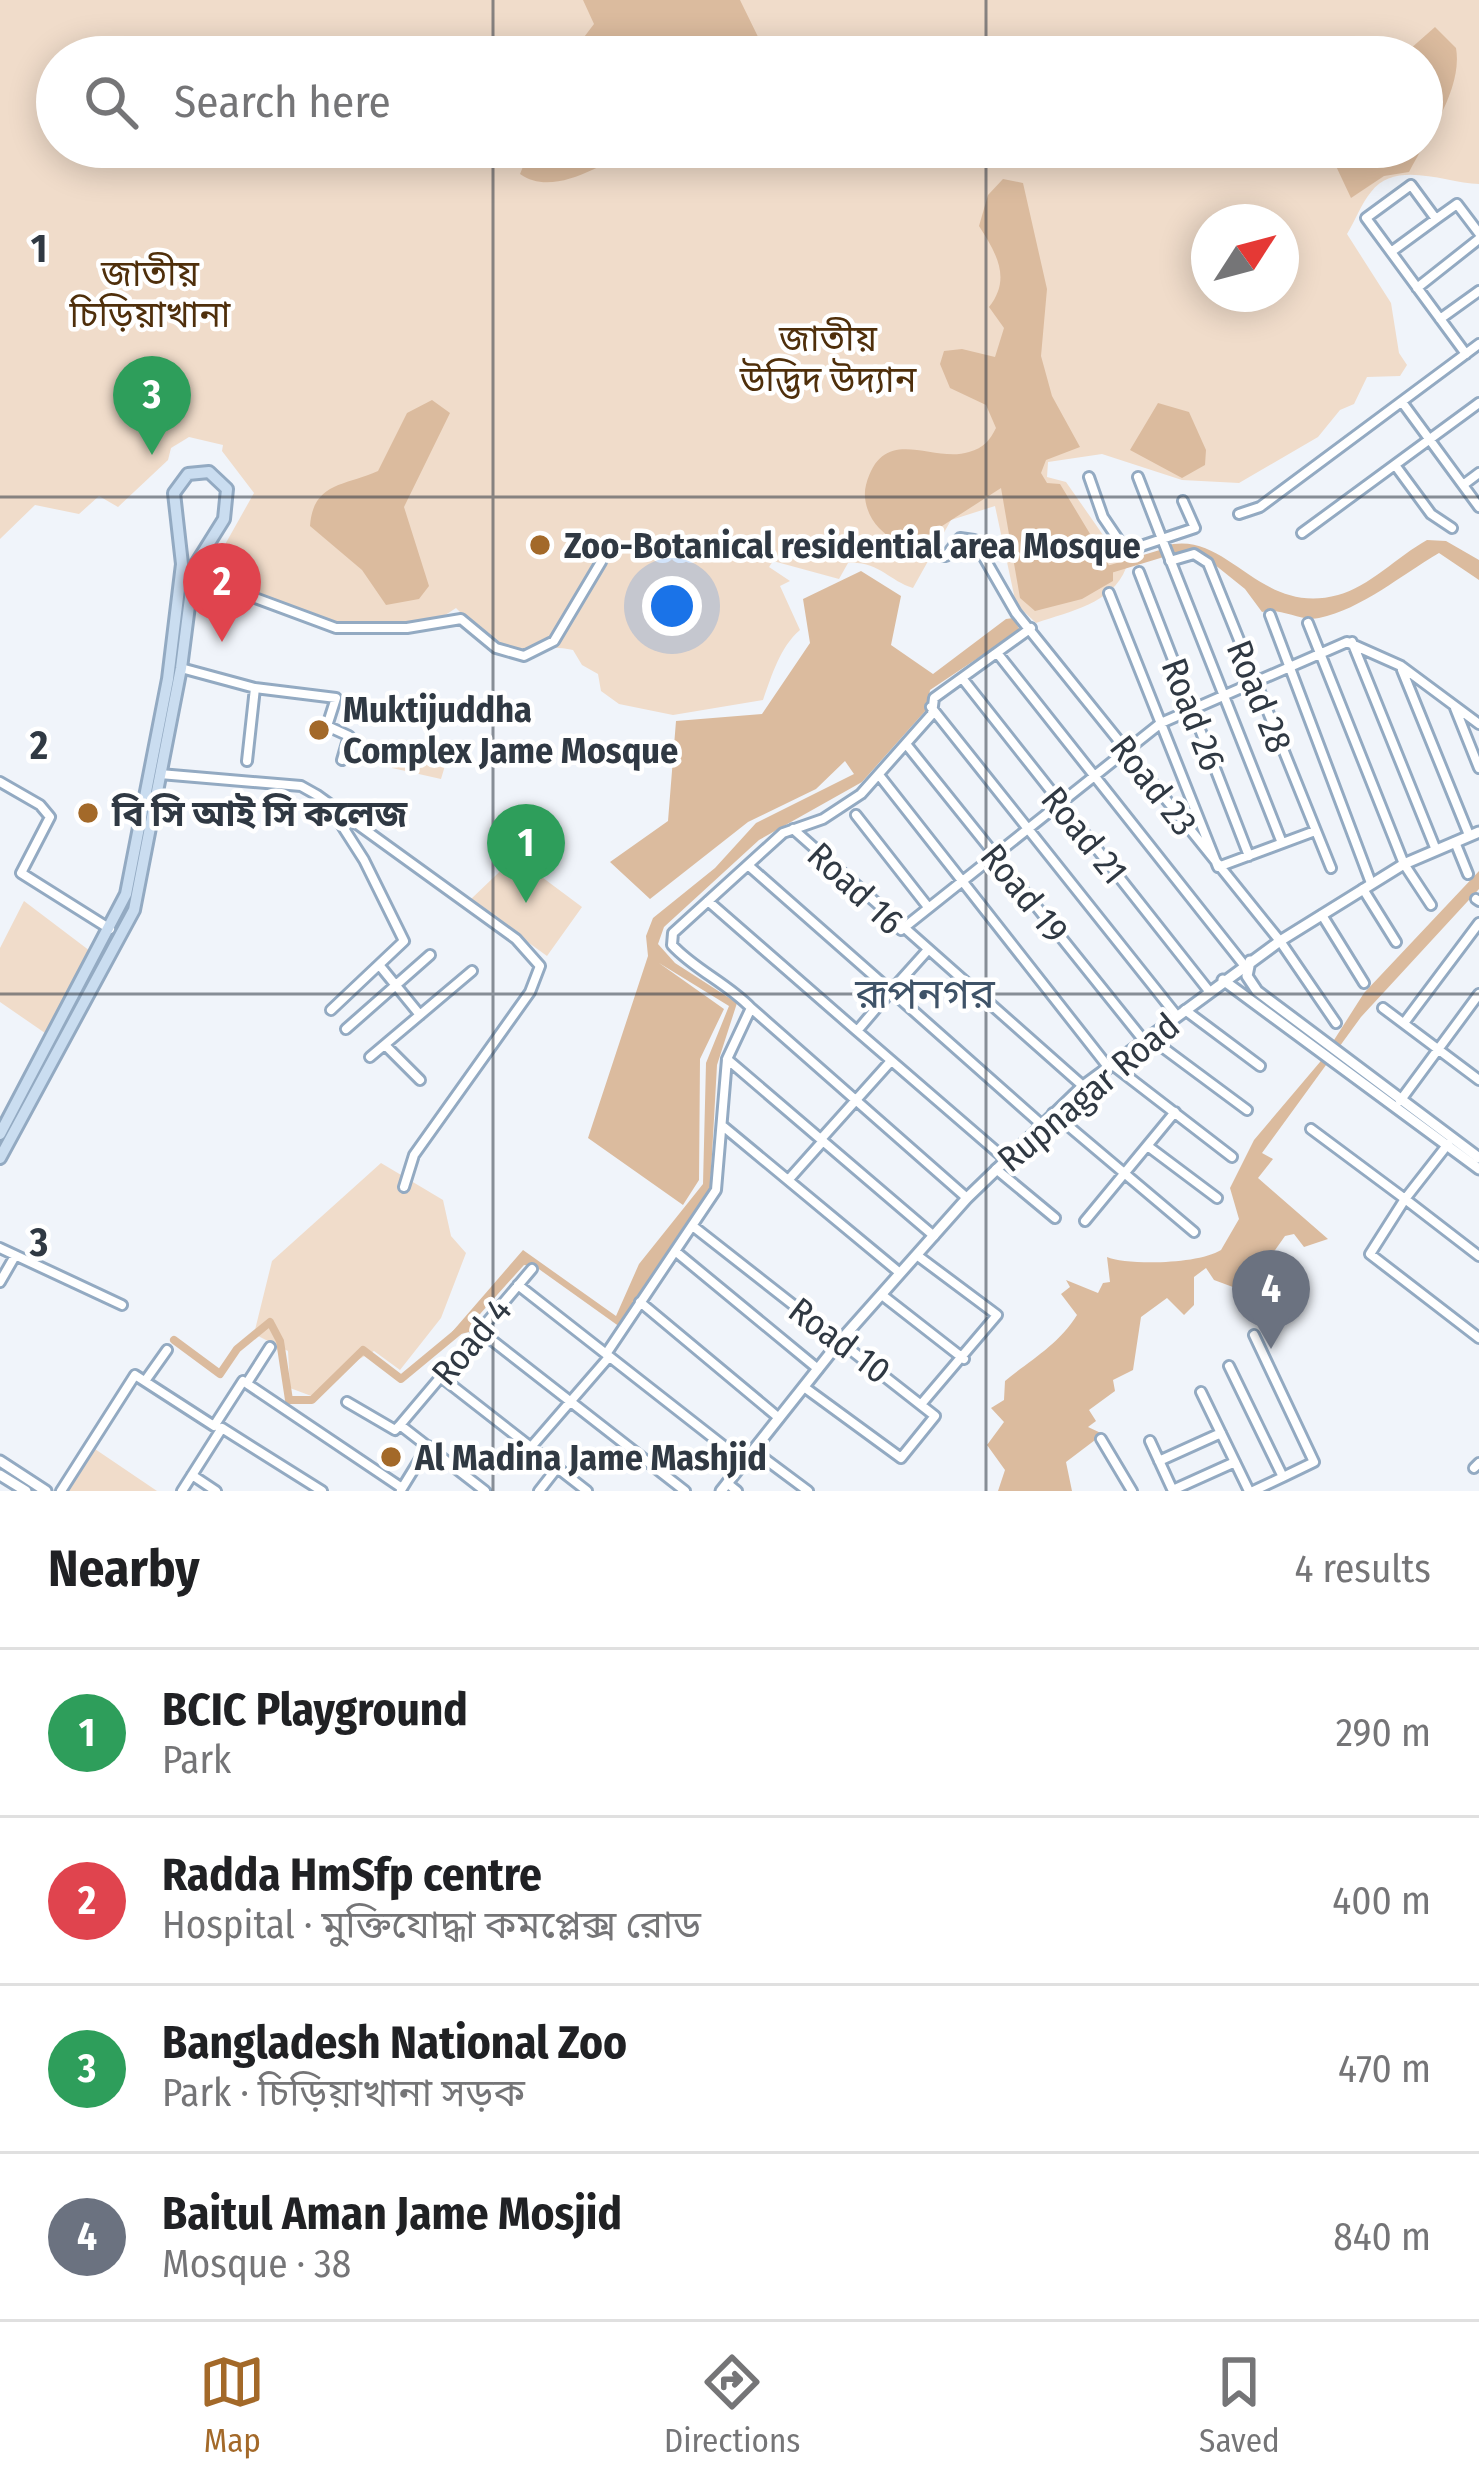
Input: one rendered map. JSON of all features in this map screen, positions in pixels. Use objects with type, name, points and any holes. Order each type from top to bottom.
[{"type":"main road","points":[[0,1158],[115,932],[181,668],[190,569],[174,493],[188,473],[209,472],[227,489],[228,508],[190,569],[153,773]]},
{"type":"main road","points":[[0,1134],[115,932]]},
{"type":"street","points":[[1436,219],[1411,185],[1366,218],[1466,354]]},
{"type":"street","points":[[1391,252],[1457,203],[1479,236],[1417,288]]},
{"type":"street","points":[[1440,320],[1479,291]]},
{"type":"street","points":[[1239,514],[1260,506],[1479,344]]},
{"type":"street","points":[[1402,402],[1479,507]]},
{"type":"street","points":[[1302,533],[1479,403]]},
{"type":"street","points":[[1395,465],[1431,514],[1452,528]]},
{"type":"street","points":[[1463,485],[1479,473]]},
{"type":"street","points":[[1138,477],[1282,843]]},
{"type":"street","points":[[1089,478],[1103,517],[1126,551],[1195,529],[1183,501]]},
{"type":"street","name":"Road 23","points":[[935,554],[946,556],[960,538],[974,539],[1016,613],[1280,941],[1336,1023]]},
{"type":"street","name":"Road 28","points":[[1170,561],[1194,554],[1208,563],[1330,868]]},
{"type":"street","points":[[190,569],[336,628],[406,628],[461,619],[496,648],[524,656],[554,641],[601,562]]},
{"type":"street","name":"Road 26","points":[[1139,572],[1250,856]]},
{"type":"street","points":[[1109,593],[1218,867],[1315,831]]},
{"type":"street","points":[[1270,616],[1367,886],[1396,942]]},
{"type":"street","points":[[1308,623],[1404,864],[1431,904]]},
{"type":"street","points":[[930,706],[1031,628]]},
{"type":"street","points":[[1352,642],[1436,850]]},
{"type":"street","points":[[901,930],[1161,724],[1352,642],[1401,666],[1479,724]]},
{"type":"street","points":[[998,654],[1247,963],[1247,976],[1257,991],[1325,1050]]},
{"type":"street","points":[[1401,666],[1474,833]]},
{"type":"street","points":[[181,668],[255,688],[336,698],[327,726],[349,736],[342,760]]},
{"type":"street","name":"Road 21","points":[[962,678],[1209,991]]},
{"type":"street","points":[[247,761],[255,688]]},
{"type":"street","points":[[1453,702],[1479,768]]},
{"type":"street","points":[[930,706],[932,714],[879,776],[823,819],[793,830],[748,866],[678,927],[672,945],[968,1198]]},
{"type":"street","points":[[930,706],[1181,1013],[1259,1066]]},
{"type":"street","name":"Road 19","points":[[906,744],[1147,1040],[1246,1109]]},
{"type":"street","points":[[153,773],[301,786],[516,939],[540,966],[530,992],[414,1155],[404,1187]]},
{"type":"street","points":[[879,776],[1112,1068],[1232,1157]]},
{"type":"street","points":[[0,782],[40,805],[50,817],[21,873],[115,932]]},
{"type":"street","points":[[317,794],[351,836],[403,932],[401,947],[331,1010]]},
{"type":"street","points":[[856,815],[928,907]]},
{"type":"street","name":"Road 16","points":[[793,830],[1083,1086]]},
{"type":"street","name":"Rupnagar Road","points":[[724,1487],[900,1273],[1004,1158],[1083,1086],[1280,941],[1404,864],[1474,833]]},
{"type":"street","points":[[1454,842],[1468,874]]},
{"type":"street","points":[[748,866],[1041,1124]]},
{"type":"street","points":[[708,901],[1004,1158]]},
{"type":"street","points":[[1322,915],[1364,983]]},
{"type":"street","points":[[1404,1023],[1479,923]]},
{"type":"street","points":[[857,1031],[926,952]]},
{"type":"street","points":[[346,1029],[430,956]]},
{"type":"street","points":[[380,966],[420,1015]]},
{"type":"street","points":[[370,1057],[472,971]]},
{"type":"street","points":[[1223,980],[1398,1103],[1479,1169]]},
{"type":"street","points":[[1398,1103],[1479,994]]},
{"type":"street","points":[[531,1447],[608,1355],[716,1190],[728,1059],[751,1008]]},
{"type":"street","points":[[1383,1008],[1478,1078]]},
{"type":"street","points":[[385,1045],[420,1080]]},
{"type":"street","points":[[728,1059],[934,1237]]},
{"type":"street","points":[[790,1178],[891,1061]]},
{"type":"street","points":[[1085,1221],[1175,1112]]},
{"type":"street","points":[[1053,1113],[1195,1232]]},
{"type":"street","points":[[724,1127],[900,1273]]},
{"type":"street","points":[[1311,1129],[1479,1256]]},
{"type":"street","points":[[1449,1142],[1479,1158]]},
{"type":"street","points":[[1449,1142],[1370,1254],[1477,1332]]},
{"type":"street","points":[[1149,1147],[1217,1198]]},
{"type":"street","points":[[995,1168],[1055,1218]]},
{"type":"street","name":"Road 10","points":[[694,1227],[933,1411],[934,1421],[904,1456],[893,1455],[804,1387]]},
{"type":"street","points":[[0,1248],[122,1305]]},
{"type":"street","points":[[675,1251],[818,1369]]},
{"type":"street","points":[[0,1282],[15,1256]]},
{"type":"street","points":[[918,1256],[997,1316],[922,1403]]},
{"type":"street","name":"Road 4","points":[[400,1425],[532,1269]]},
{"type":"street","points":[[518,1285],[744,1462]]},
{"type":"street","points":[[882,1295],[964,1359]]},
{"type":"street","points":[[640,1302],[779,1418]]},
{"type":"street","points":[[480,1330],[685,1491]]},
{"type":"street","points":[[1201,1392],[1251,1491],[1314,1462],[1254,1335]]},
{"type":"street","points":[[247,1383],[270,1347]]},
{"type":"street","points":[[145,1382],[167,1350]]},
{"type":"street","points":[[1229,1366],[1283,1477]]},
{"type":"street","points":[[61,1491],[135,1375],[214,1426],[243,1381],[401,1489],[428,1447]]},
{"type":"street","points":[[441,1377],[587,1491]]},
{"type":"street","points":[[347,1402],[395,1430],[400,1425],[484,1491]]},
{"type":"street","points":[[182,1491],[223,1428],[322,1491]]},
{"type":"street","points":[[1159,1461],[1221,1433]]},
{"type":"street","points":[[1101,1438],[1132,1491]]},
{"type":"street","points":[[1150,1441],[1173,1491],[1235,1462]]},
{"type":"street","points":[[753,1450],[808,1491]]},
{"type":"street","points":[[0,1461],[46,1491]]},
{"type":"street","points":[[538,1491],[557,1468]]},
{"type":"street","points":[[0,1475],[26,1491]]},
{"type":"street","points":[[192,1475],[216,1491]]},
{"type":"street","points":[[724,1487],[737,1491]]},
{"type":"green space","name":"জাতীয় উদ্ভিদ উদ্যান","points":[[0,0],[1479,0],[1479,184],[1422,175],[1394,177],[1371,192],[1347,234],[1391,303],[1399,353],[1407,365],[1400,376],[1367,377],[1354,404],[1340,410],[1318,437],[1239,483],[1182,480],[1102,454],[1048,462],[1047,477],[1066,482],[1126,568],[1111,590],[1076,610],[1036,623],[1016,604],[995,506],[951,520],[913,588],[859,563],[848,563],[839,579],[773,561],[769,567],[790,581],[780,586],[800,630],[782,653],[763,700],[673,715],[619,704],[601,691],[598,674],[582,665],[573,650],[506,650],[456,608],[427,623],[396,629],[364,627],[299,609],[209,573],[254,493],[222,451],[223,445],[189,437],[171,448],[168,460],[118,507],[99,496],[79,514],[35,505],[0,539]]},
{"type":"green space","points":[[400,739],[450,749],[441,779],[392,768]]},
{"type":"green space","points":[[515,857],[582,907],[547,956],[470,900]]},
{"type":"green space","points":[[24,901],[90,951],[45,1033],[0,1002],[0,948]]},
{"type":"green space","points":[[381,1163],[443,1200],[451,1236],[466,1253],[441,1318],[400,1370],[374,1351],[339,1370],[314,1397],[290,1388],[288,1351],[254,1334],[272,1261]]},
{"type":"green space","points":[[92,1447],[157,1491],[62,1491]]},
{"type":"shaded area","points":[[583,0],[740,0],[758,36],[585,36],[594,24]]},
{"type":"shaded area","points":[[1435,27],[1456,48],[1454,80],[1443,109],[1443,36],[1425,36]]},
{"type":"shaded area","points":[[522,168],[595,168],[548,182],[520,174]]},
{"type":"shaded area","points":[[1337,168],[1411,168],[1384,176],[1351,198]]},
{"type":"shaded area","points":[[1003,179],[1023,183],[1047,289],[1041,356],[1052,396],[1080,447],[1046,460],[1041,473],[1047,483],[1060,484],[1113,572],[1113,581],[1082,599],[1035,611],[1020,598],[1001,488],[911,546],[879,528],[865,497],[874,466],[884,455],[910,449],[969,452],[986,443],[996,428],[986,405],[950,388],[940,364],[944,351],[962,349],[995,357],[1004,328],[989,307],[1000,286],[999,266],[979,226],[988,195]]},
{"type":"shaded area","points":[[432,400],[450,413],[404,507],[429,586],[419,599],[386,605],[362,570],[310,526],[312,512],[324,493],[378,471],[407,413]]},
{"type":"shaded area","points":[[1158,403],[1189,412],[1206,450],[1205,465],[1182,478],[1130,450]]},
{"type":"shaded area","points":[[1427,540],[1446,541],[1479,560],[1479,580],[1439,553],[1366,599],[1312,619],[1262,612],[1245,589],[1199,552],[1170,559],[1165,546],[1207,549],[1286,594],[1310,598],[1350,591]]},
{"type":"shaded area","points":[[861,571],[901,596],[891,645],[933,674],[1006,619],[1013,618],[1020,630],[930,690],[927,709],[862,782],[759,840],[664,927],[658,944],[675,963],[737,1003],[717,1065],[710,1190],[620,1327],[536,1267],[524,1265],[472,1323],[473,1331],[457,1335],[452,1332],[523,1250],[616,1316],[639,1264],[703,1184],[706,1063],[729,1006],[659,963],[724,1009],[700,1059],[699,1180],[683,1205],[588,1138],[648,956],[646,936],[653,918],[715,868],[756,823],[854,774],[845,761],[816,789],[748,822],[650,899],[610,862],[668,821],[676,721],[762,714],[810,643],[803,599]]},
{"type":"shaded area","points":[[1479,871],[1479,889],[1361,1017],[1262,1153],[1273,1159],[1258,1178],[1328,1239],[1304,1247],[1294,1234],[1285,1236],[1273,1253],[1262,1253],[1241,1290],[1214,1280],[1206,1268],[1194,1277],[1194,1305],[1184,1315],[1167,1298],[1141,1317],[1133,1370],[1113,1380],[1115,1391],[1089,1410],[1096,1421],[1088,1427],[1103,1434],[1066,1462],[1072,1491],[998,1491],[1005,1470],[987,1445],[1004,1422],[991,1408],[1004,1400],[1005,1381],[1053,1343],[1077,1315],[1061,1294],[1070,1287],[1066,1280],[1098,1293],[1103,1283],[1110,1282],[1107,1257],[1162,1262],[1196,1259],[1221,1250],[1239,1219],[1230,1188],[1254,1140],[1320,1062],[1364,993]]},
{"type":"waterway","points":[[1104,571],[1170,551]]},
{"type":"waterway","points":[[174,1340],[220,1374],[237,1349],[270,1322],[280,1341],[289,1400],[312,1400],[363,1350],[401,1379],[459,1331]]},
{"type":"place","name":"Bangladesh National Zoo","points":[[152,455]]},
{"type":"place","name":"Zoo-Botanical residential area Mosque","points":[[540,545]]},
{"type":"place","name":"Radda HmSfp centre","points":[[222,642]]},
{"type":"place","name":"Muktijuddha Complex Jame Mosque","points":[[319,730]]},
{"type":"place","name":"বি সি আই সি কলেজ","points":[[88,813]]},
{"type":"place","name":"BCIC Playground","points":[[526,903]]},
{"type":"place","name":"Baitul Aman Jame Mosjid","points":[[1271,1349]]},
{"type":"place","name":"Al Madina Jame Mashjid","points":[[391,1457]]},
{"type":"district","name":"রূপনগর","points":[[925,993]]},
{"type":"park label","name":"জাতীয় চিড়িয়াখানা","points":[[150,294]]}]
